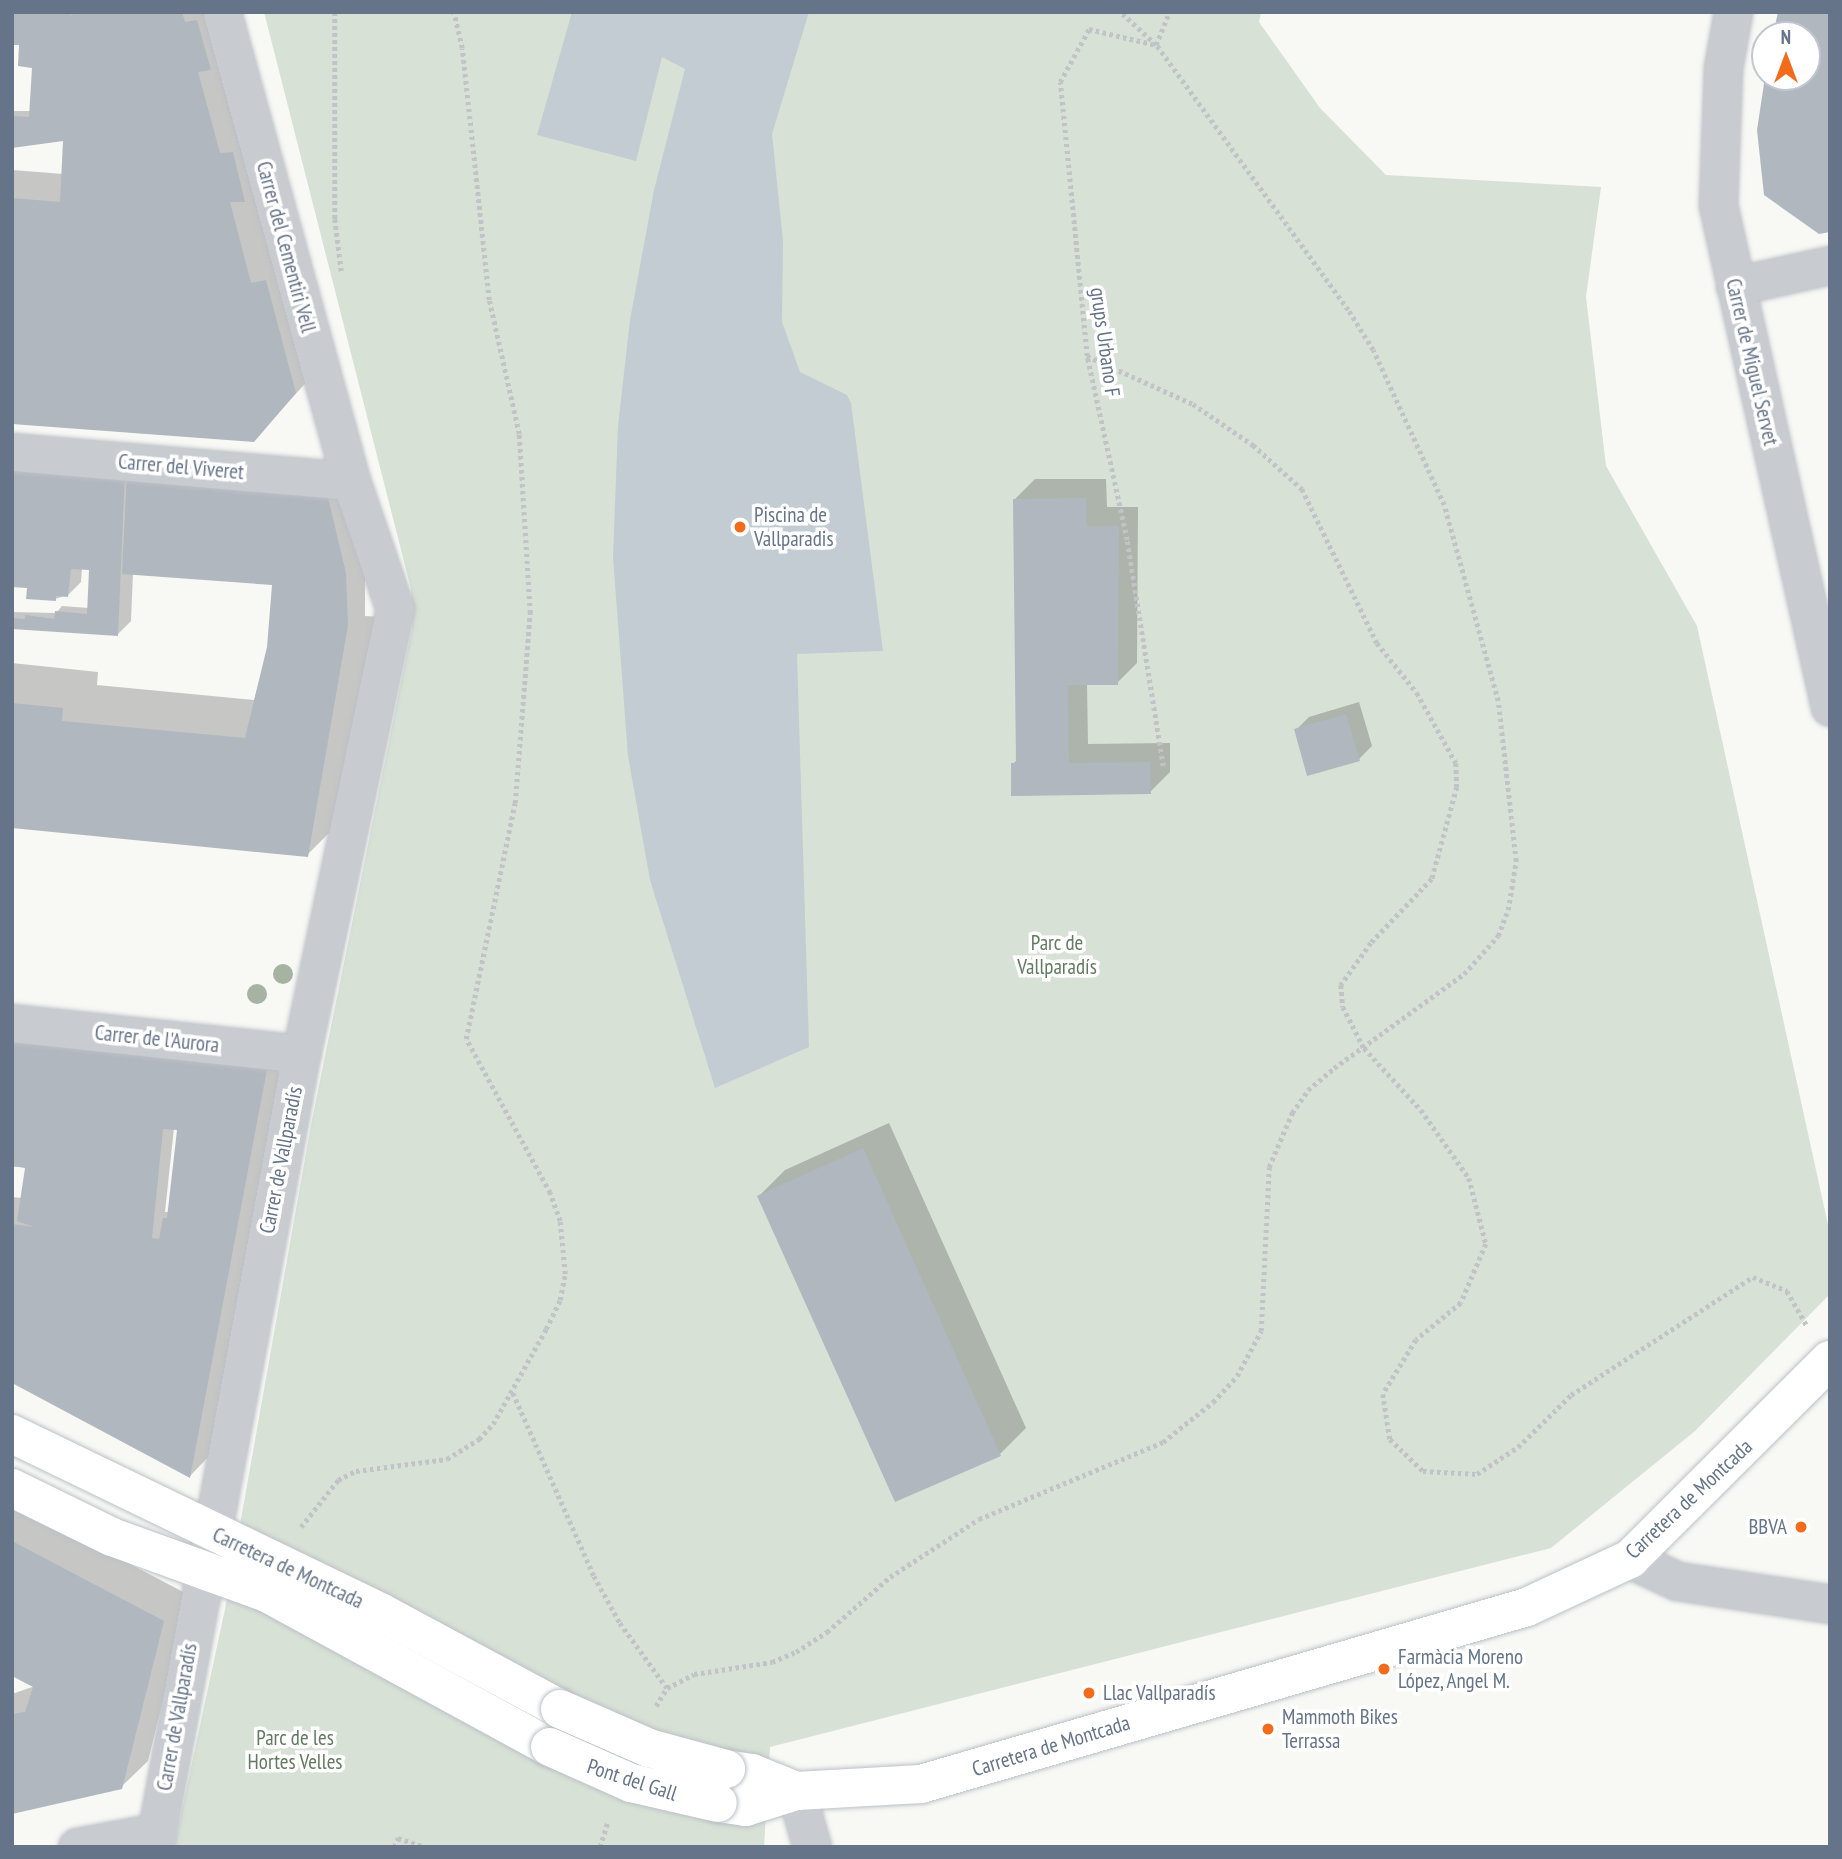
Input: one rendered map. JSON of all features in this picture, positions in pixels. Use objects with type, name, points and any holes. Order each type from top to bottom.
[{"type":"street","name":"Carrer del Cementiri Vell","points":[[222,12],[351,481]]},
{"type":"street","name":"Carrer de Miguel Servet","points":[[1733,12],[1723,68],[1718,205],[1830,707]]},
{"type":"street","points":[[1735,286],[1830,265]]},
{"type":"street","name":"Carrer del Viveret","points":[[12,452],[351,481]]},
{"type":"street","name":"Carrer de Vallparadís","points":[[155,1840],[203,1570],[301,1054],[395,610],[351,481]]},
{"type":"street","name":"Carrer de l'Aurora","points":[[12,1023],[301,1054]]},
{"type":"street","name":"Carretera de Montcada","points":[[722,1786],[752,1773],[796,1791],[921,1784],[1527,1608],[1630,1559],[1829,1361]]},
{"type":"street","name":"Carretera de Montcada","points":[[12,1434],[281,1564],[560,1709]]},
{"type":"street","name":"Carretera de Montcada","points":[[12,1488],[112,1537],[267,1593],[550,1747]]},
{"type":"street","points":[[1630,1559],[1677,1581],[1830,1604]]},
{"type":"street","name":"Pont del Gall","points":[[560,1709],[649,1748],[722,1786]]},
{"type":"street","name":"Pont del Gall","points":[[550,1747],[631,1783],[722,1786]]},
{"type":"street","points":[[796,1791],[812,1847]]},
{"type":"street","points":[[77,1847],[155,1840]]},
{"type":"path","points":[[335,12],[335,219],[344,287]]},
{"type":"path","points":[[281,1564],[312,1507],[338,1480],[356,1471],[447,1459],[479,1439],[512,1392],[560,1300],[564,1248],[560,1221],[538,1166],[481,1073],[466,1039],[515,803],[530,612],[519,434],[489,300],[462,48],[454,12]]},
{"type":"path","points":[[654,1713],[667,1688],[694,1674],[772,1662],[796,1652],[827,1632],[890,1577],[979,1519],[1163,1442],[1213,1402],[1237,1376],[1261,1331],[1267,1296],[1267,1192],[1278,1139],[1308,1090],[1464,974],[1498,936],[1508,909],[1516,861],[1498,701],[1444,505],[1373,350],[1156,45],[1120,12]]},
{"type":"path","points":[[1156,45],[1169,12]]},
{"type":"path","name":"grups Urbano F","points":[[1156,45],[1089,29],[1060,82],[1087,356],[1127,540],[1163,766]]},
{"type":"path","points":[[1087,356],[1193,404],[1253,445],[1302,489],[1377,643],[1417,693],[1456,763],[1457,787],[1433,879],[1371,943],[1341,985],[1343,1007],[1364,1048],[1422,1110],[1469,1178],[1486,1244],[1461,1303],[1416,1340],[1383,1394],[1390,1439],[1423,1471],[1477,1474],[1518,1447],[1571,1395],[1753,1277],[1787,1291],[1829,1361]]},
{"type":"path","points":[[512,1392],[594,1576],[620,1623],[667,1688]]},
{"type":"path","points":[[600,1847],[610,1815]]},
{"type":"path","points":[[394,1847],[398,1838],[424,1847]]},
{"type":"green space","name":"Parc de Vallparadís","points":[[264,12],[1261,12],[1259,22],[1320,108],[1386,175],[1601,187],[1586,297],[1606,466],[1697,626],[1830,1234],[1830,1294],[1695,1431],[1551,1548],[770,1747],[764,1847],[174,1847],[225,1609],[311,1125],[412,628],[411,589]]},
{"type":"shaded area","name":"Piscina de Vallparadis","points":[[572,12],[809,12],[772,134],[783,241],[782,322],[800,372],[847,395],[851,403],[883,651],[797,654],[809,1047],[715,1088],[650,880],[628,756],[613,557],[618,426],[630,320],[654,190],[685,69],[662,57],[636,161],[537,135]]},
{"type":"building","points":[[12,12],[72,12],[71,18],[73,12],[182,12],[185,22],[197,20],[211,70],[198,72],[220,153],[233,152],[245,202],[230,202],[251,283],[266,280],[296,393],[254,442],[12,424],[12,198],[60,202],[63,141],[12,148],[12,116],[29,117],[32,68],[18,66],[19,45],[12,45]]},
{"type":"building","points":[[1778,12],[1830,12],[1830,232],[1819,234],[1764,195],[1757,130],[1763,91],[1821,91],[1821,21],[1776,21]]},
{"type":"building","points":[[12,466],[125,473],[118,636],[12,629],[12,618],[25,619],[25,615],[54,619],[55,611],[87,614],[89,570],[71,569],[68,597],[56,596],[56,601],[26,599],[27,588],[12,587]]},
{"type":"building","points":[[127,473],[326,489],[346,573],[348,625],[308,857],[12,828],[12,703],[63,708],[62,721],[245,738],[267,647],[272,585],[122,574]]},
{"type":"building","points":[[1086,498],[1087,526],[1119,526],[1118,685],[1068,685],[1069,763],[1150,762],[1151,794],[1011,796],[1011,763],[1016,763],[1013,499]]},
{"type":"building","points":[[1346,714],[1360,761],[1307,776],[1294,729]]},
{"type":"building","points":[[12,1039],[268,1064],[190,1478],[12,1383],[12,1224],[34,1227],[17,1221],[25,1168],[12,1166]],"holes":[[[163,1129],[177,1130],[167,1218],[163,1218],[159,1239],[152,1238]]]},
{"type":"building","points":[[863,1148],[1001,1456],[895,1502],[757,1196]]},
{"type":"building","points":[[12,1541],[164,1621],[122,1789],[12,1814],[12,1714],[25,1712],[33,1687],[12,1676]]},
{"type":"place","name":"Piscina de Vallparadis","points":[[740,527]]},
{"type":"place","name":"BBVA","points":[[1801,1527]]},
{"type":"place","name":"Farmàcia Moreno López, Angel M.","points":[[1384,1669]]},
{"type":"place","name":"Llac Vallparadís","points":[[1089,1693]]},
{"type":"place","name":"Mammoth Bikes Terrassa","points":[[1268,1729]]},
{"type":"park label","name":"Parc de les Hortes Velles","points":[[295,1750]]}]
